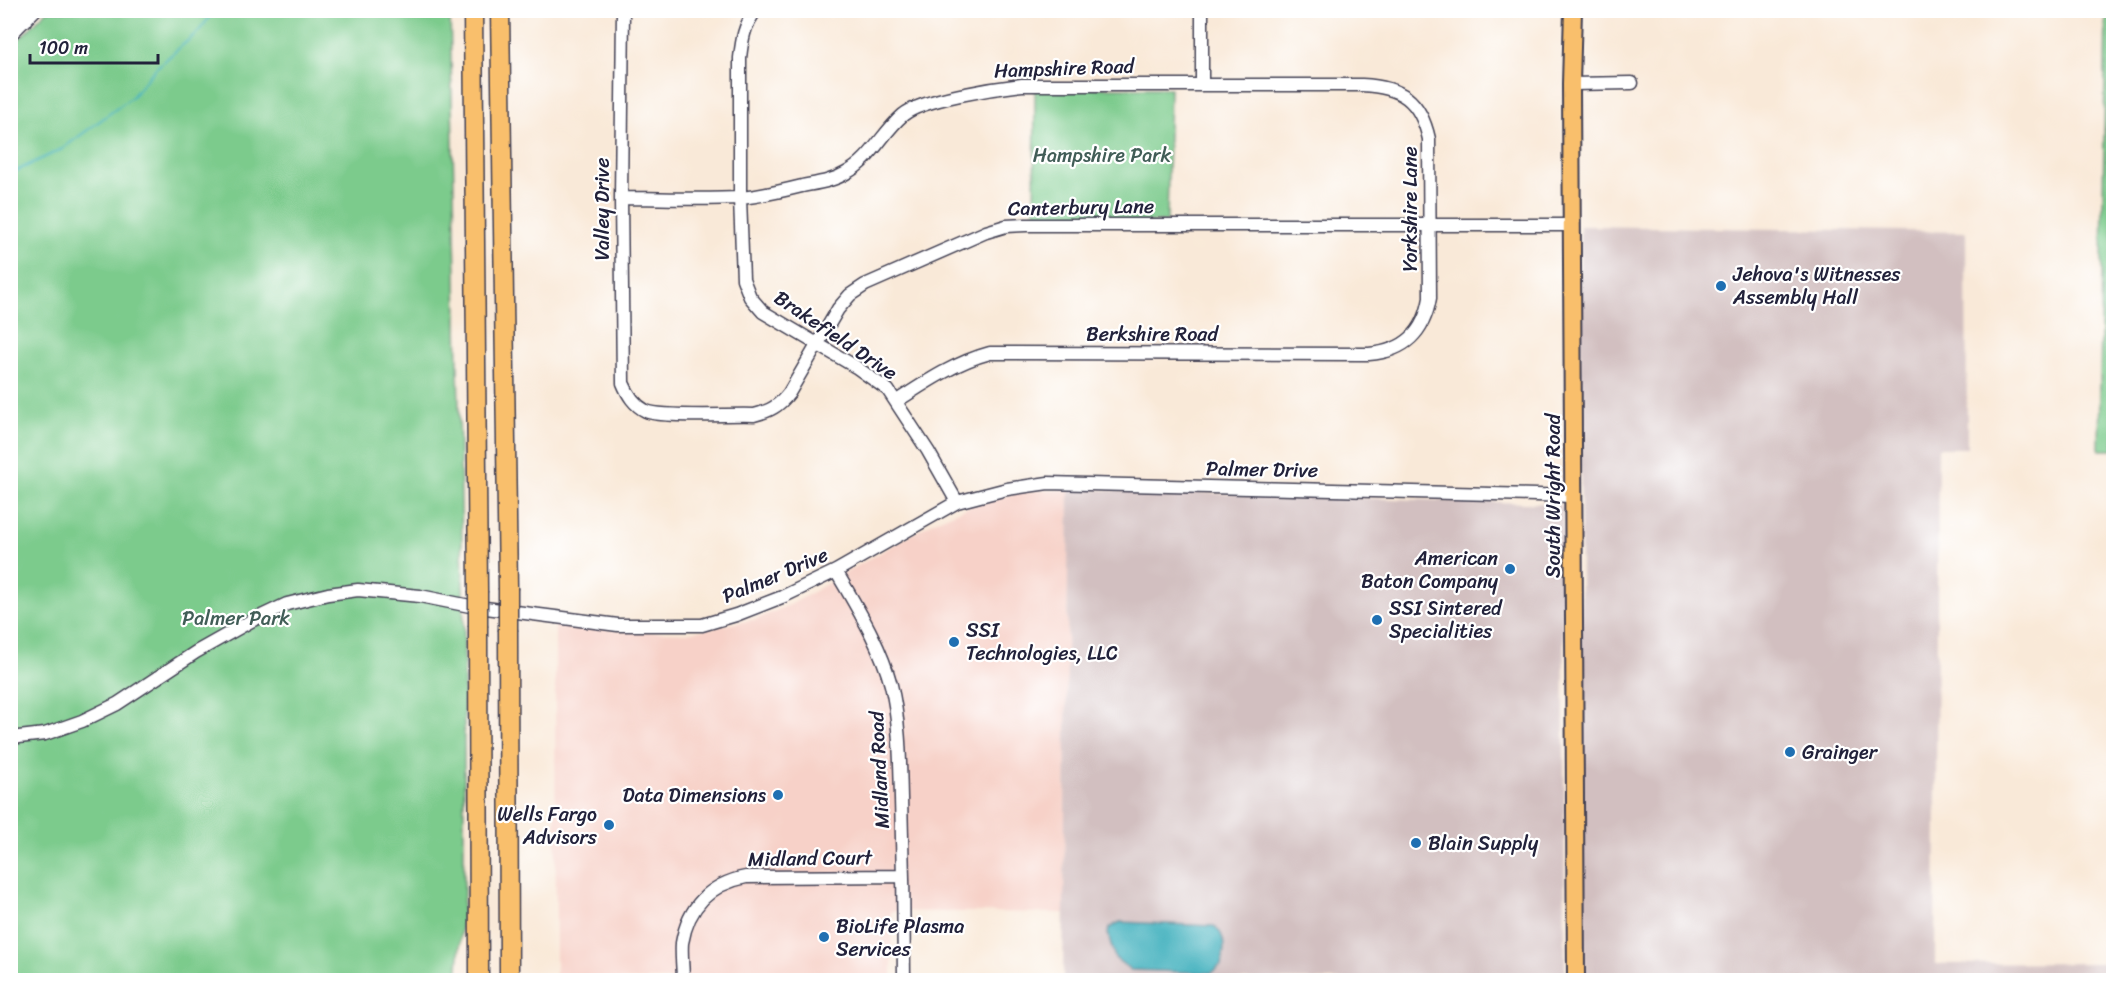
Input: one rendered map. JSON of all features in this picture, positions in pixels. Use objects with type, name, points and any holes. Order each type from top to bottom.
[{"type":"highway","points":[[472,10],[478,591],[478,981]]},
{"type":"highway","points":[[500,10],[508,588],[509,981]]},
{"type":"highway","points":[[465,981],[478,951]]},
{"type":"main road","name":"South Wright Road","points":[[1573,10],[1576,981]]},
{"type":"street","points":[[14,10],[25,21]]},
{"type":"street","points":[[10,35],[35,10]]},
{"type":"street","name":"Valley Drive","points":[[623,10],[621,198],[623,383],[635,404]]},
{"type":"street","name":"Brakefield Drive","points":[[756,10],[750,17],[742,36],[740,58],[742,279],[750,297],[763,312],[856,367],[888,390],[897,401],[957,502]]},
{"type":"street","points":[[1202,10],[1202,85]]},
{"type":"street","points":[[1572,84],[1632,83]]},
{"type":"street","name":"Hampshire Road","points":[[621,198],[740,198],[827,181],[859,165],[904,114],[919,106],[1001,87],[1022,85],[1362,85],[1381,86],[1397,91]]},
{"type":"street","name":"Yorkshire Lane","points":[[1397,91],[1419,110],[1426,123],[1429,139],[1430,298],[1427,315],[1414,336]]},
{"type":"street","name":"Canterbury Lane","points":[[635,404],[653,414],[754,415],[768,412],[780,404],[789,393],[838,309],[850,295],[865,285],[986,232],[1006,226],[1573,225]]},
{"type":"street","name":"Berkshire Road","points":[[897,401],[958,365],[990,353],[1369,354],[1384,353],[1397,348],[1414,336]]},
{"type":"street","name":"Palmer Drive","points":[[10,738],[45,734],[82,721],[117,704],[196,652],[251,621],[287,604],[328,594],[358,590],[420,596],[470,606],[618,625],[702,625],[736,615],[836,571],[957,502],[1007,489],[1048,483],[1574,496]]},
{"type":"street","name":"Midland Road","points":[[836,571],[873,636],[891,684],[899,731],[904,981]]},
{"type":"street","name":"Midland Court","points":[[683,981],[682,944],[689,916],[706,895],[732,879],[903,876]]},
{"type":"shaded area","points":[[1580,226],[1966,232],[1967,448],[1938,448],[1935,964],[2113,963],[2113,980],[1582,980]]},
{"type":"shaded area","points":[[1069,489],[1064,913],[891,911],[892,980],[556,980],[555,622],[622,631],[687,633],[757,619],[792,604],[935,521],[970,506],[1021,492]]},
{"type":"shaded area","points":[[1069,489],[1559,504],[1563,509],[1565,980],[1063,980]]},
{"type":"green space","points":[[2113,10],[2114,450],[2099,450],[2106,11]]},
{"type":"green space","name":"Palmer Park","points":[[47,11],[450,11],[464,631],[464,894],[457,980],[11,980],[10,48]]},
{"type":"green space","name":"Hampshire Park","points":[[1035,88],[1170,88],[1167,222],[1034,221]]},
{"type":"water","points":[[1120,922],[1214,926],[1223,939],[1221,965],[1211,973],[1131,970],[1115,958],[1108,934],[1109,928]]},
{"type":"waterway","points":[[10,174],[62,149],[132,97],[155,69],[199,31],[215,10]]},
{"type":"place","name":"Jehova's Witnesses Assembly Hall","points":[[1721,286]]},
{"type":"place","name":"American Baton Company","points":[[1510,569]]},
{"type":"place","name":"SSI Sintered Specialities","points":[[1377,620]]},
{"type":"place","name":"SSI Technologies, LLC","points":[[954,642]]},
{"type":"place","name":"Grainger","points":[[1790,752]]},
{"type":"place","name":"Data Dimensions","points":[[778,795]]},
{"type":"place","name":"Wells Fargo Advisors","points":[[609,825]]},
{"type":"place","name":"Blain Supply","points":[[1416,843]]},
{"type":"place","name":"BioLife Plasma Services","points":[[824,937]]}]
